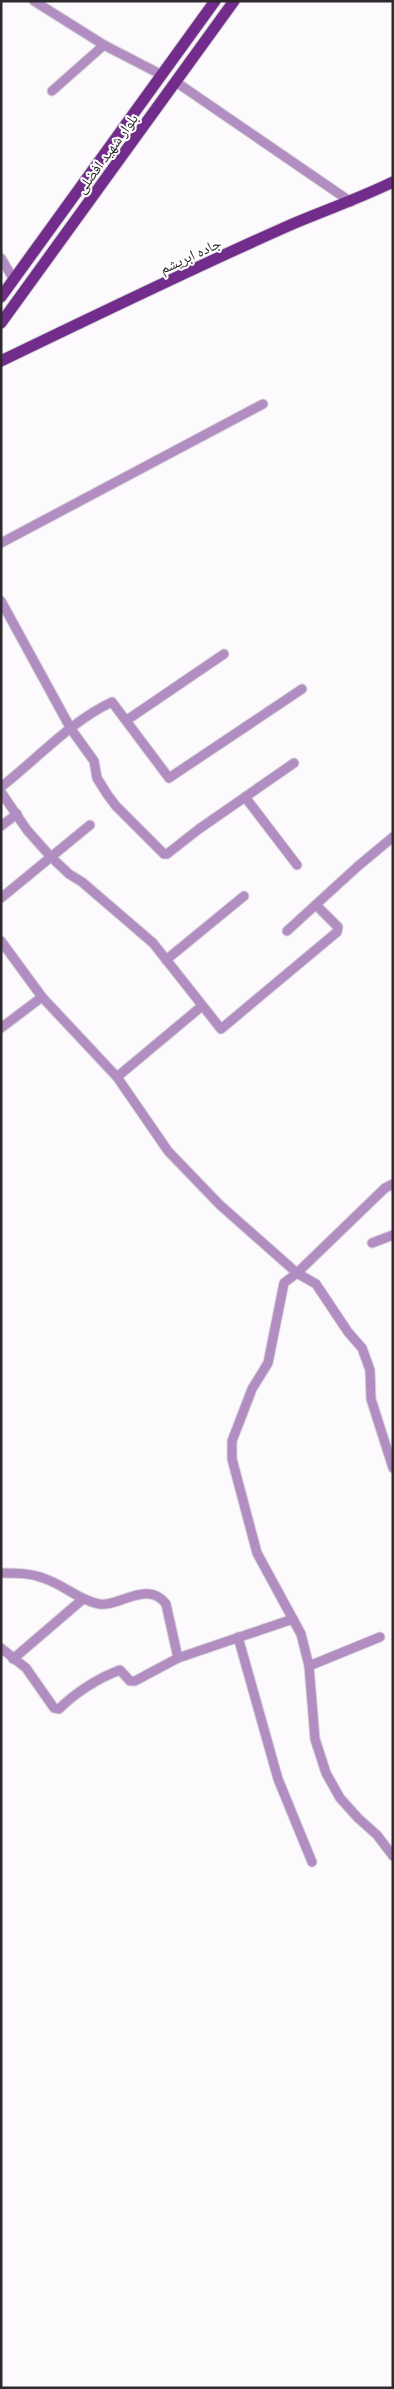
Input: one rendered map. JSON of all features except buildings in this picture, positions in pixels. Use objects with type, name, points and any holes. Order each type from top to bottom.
[{"type":"main road","name":"بلوار شهید افضلی","points":[[1,297],[215,1]]},
{"type":"main road","name":"بلوار شهید افضلی","points":[[1,323],[234,1]]},
{"type":"main road","points":[[124,128],[134,140]]},
{"type":"main road","name":"جاده ابریشم","points":[[1,361],[287,226],[340,204],[351,202],[393,182]]},
{"type":"street","points":[[34,1],[104,45],[162,75]]},
{"type":"street","points":[[52,91],[104,45]]},
{"type":"street","points":[[176,82],[351,202]]},
{"type":"street","points":[[1,258],[14,280]]},
{"type":"street","points":[[1,543],[263,404]]},
{"type":"street","points":[[1,601],[71,729],[94,762],[97,778],[116,806],[166,855],[294,763]]},
{"type":"street","points":[[127,720],[224,654]]},
{"type":"street","points":[[1,787],[34,762],[50,743],[112,702],[127,720],[166,776],[172,778],[302,689]]},
{"type":"street","points":[[1,792],[16,814],[51,857],[68,874],[89,888],[153,943],[219,1028],[224,1029],[338,932],[338,926],[316,905]]},
{"type":"street","points":[[245,797],[297,865]]},
{"type":"street","points":[[1,826],[16,814]]},
{"type":"street","points":[[1,898],[90,826]]},
{"type":"street","points":[[287,931],[393,837]]},
{"type":"street","points":[[166,960],[244,896]]},
{"type":"street","points":[[2,945],[42,996],[117,1077],[168,1151],[220,1205],[297,1273],[316,1284],[348,1332],[362,1348],[370,1370],[370,1399],[393,1468]]},
{"type":"street","points":[[1,1028],[42,996]]},
{"type":"street","points":[[117,1077],[202,1006]]},
{"type":"street","points":[[393,1184],[385,1188],[297,1273],[284,1283],[268,1363],[252,1389],[232,1441],[232,1459],[257,1553],[301,1634],[309,1666],[315,1739],[326,1773],[340,1798],[377,1835],[393,1856]]},
{"type":"street","points":[[372,1243],[393,1235]]},
{"type":"street","points":[[1,1573],[14,1572],[43,1578],[83,1599],[101,1605],[129,1596],[153,1594],[161,1596],[166,1604],[178,1658]]},
{"type":"street","points":[[13,1659],[83,1599]]},
{"type":"street","points":[[1,1648],[26,1668],[54,1708],[59,1709],[108,1674],[120,1670],[130,1681],[135,1681],[178,1658],[293,1619]]},
{"type":"street","points":[[238,1637],[278,1779],[312,1862]]},
{"type":"street","points":[[309,1666],[380,1637]]}]
